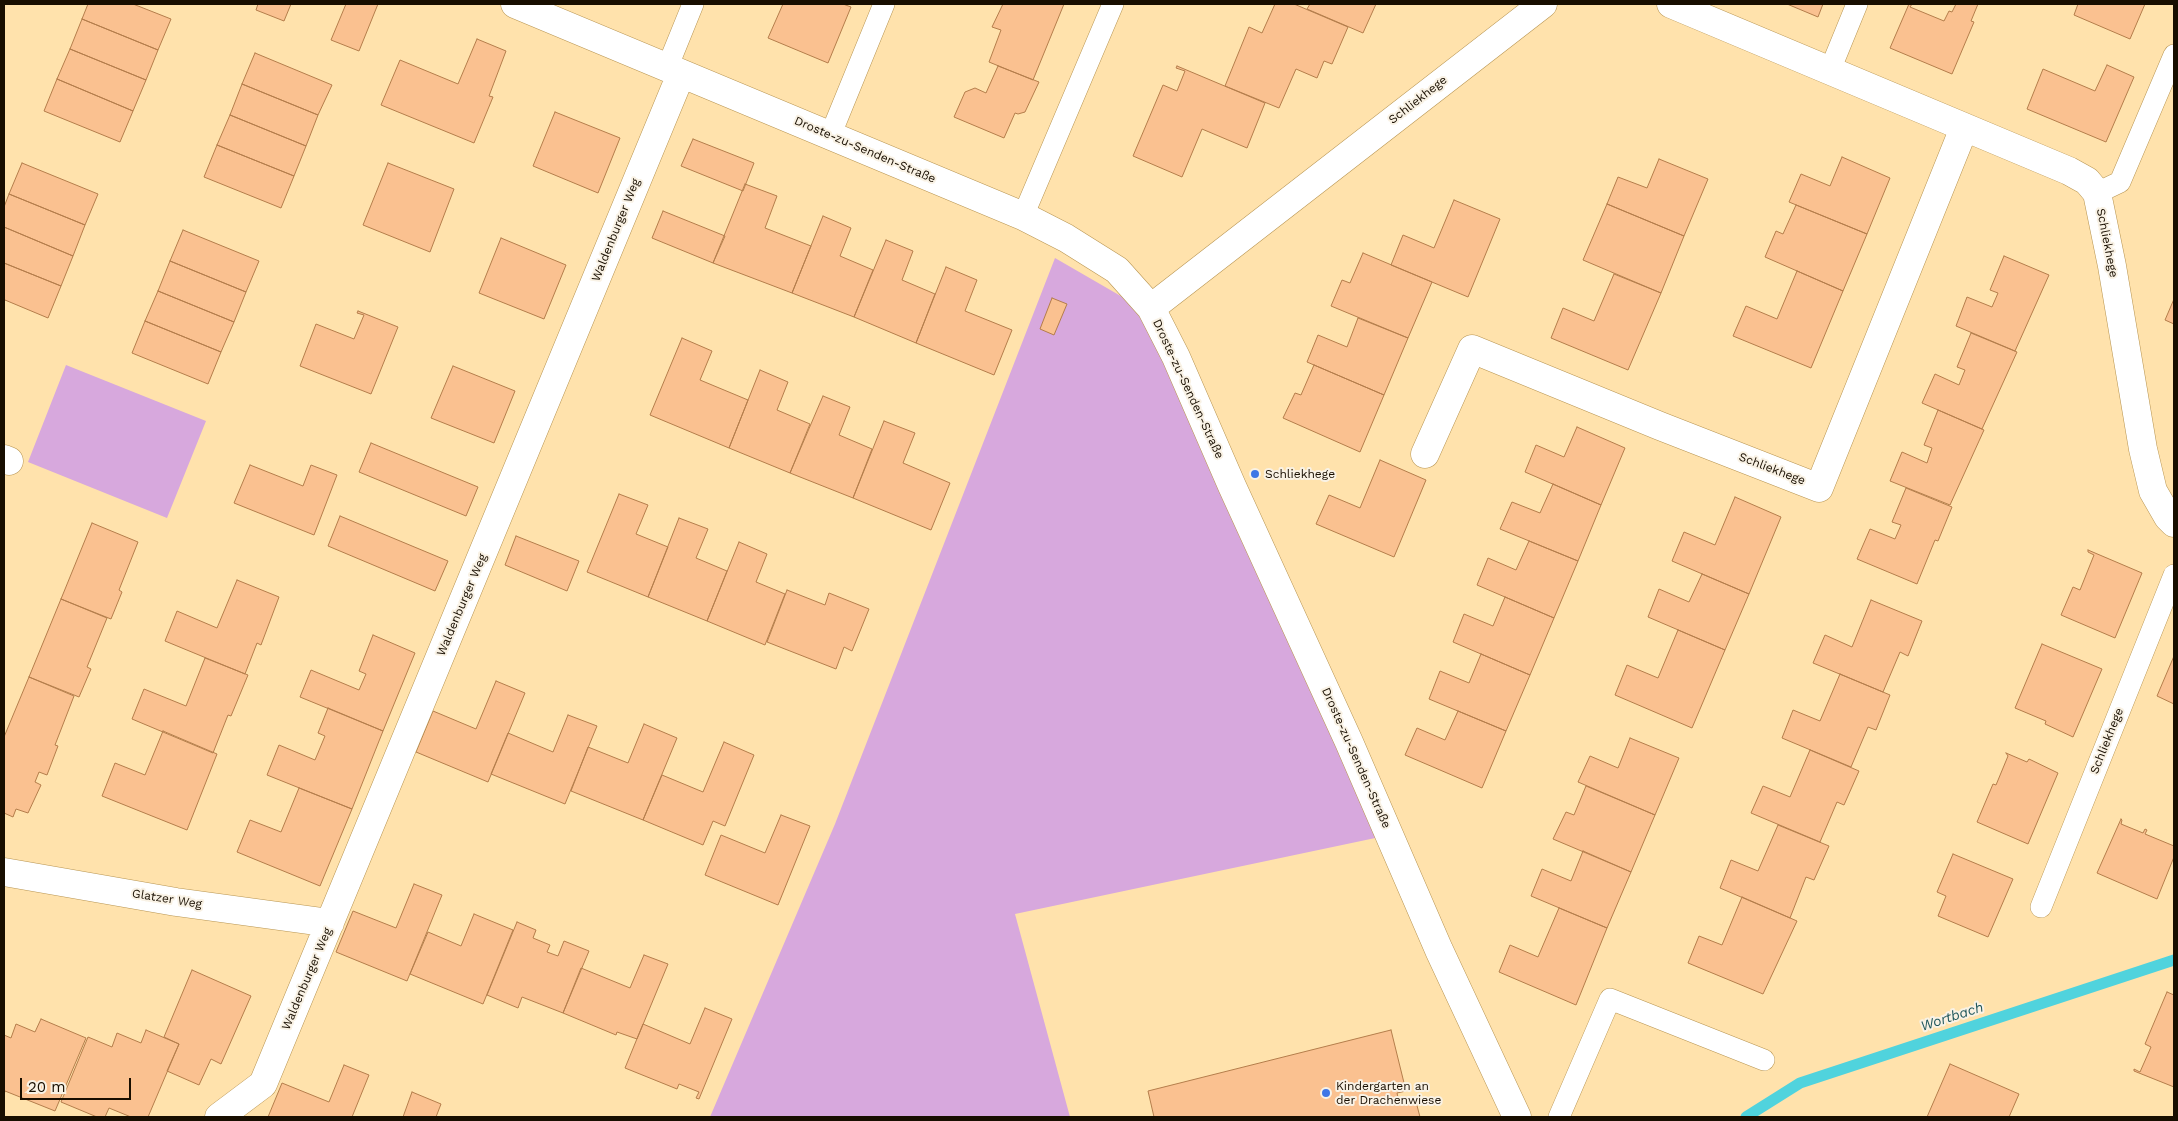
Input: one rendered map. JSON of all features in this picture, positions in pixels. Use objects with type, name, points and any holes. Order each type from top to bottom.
[{"type":"street","name":"Droste-zu-Senden-Straße","points":[[518,4],[1023,216],[1066,238],[1117,270],[1151,308],[1176,357],[1235,492],[1349,742],[1439,950],[1517,1117]]},
{"type":"street","name":"Schliekhege","points":[[1151,308],[1543,4]]},
{"type":"street","name":"Schliekhege","points":[[1671,4],[2069,171],[2087,181],[2097,193],[2112,266],[2143,449],[2153,491],[2168,517],[2174,523]]},
{"type":"street","name":"Waldenburger Weg","points":[[219,1117],[263,1084],[330,923],[674,71]]},
{"type":"street","name":"Schliekhege","points":[[1425,454],[1472,349],[1660,426],[1819,488],[1964,128]]},
{"type":"street","name":"Glatzer Weg","points":[[4,872],[176,902],[330,923]]},
{"type":"lane","points":[[674,71],[694,4]]},
{"type":"lane","points":[[830,136],[884,4]]},
{"type":"lane","points":[[1023,216],[1113,4]]},
{"type":"lane","points":[[1830,70],[1857,4]]},
{"type":"lane","name":"Schliekhege","points":[[2097,193],[2120,182],[2174,55]]},
{"type":"lane","name":"Schliekhege","points":[[2041,907],[2174,575]]},
{"type":"lane","points":[[1559,1117],[1610,999],[1764,1060]]},
{"type":"shaded area","points":[[1055,258],[1138,306],[1380,837],[1015,914],[1070,1117],[710,1117],[835,824]]},
{"type":"shaded area","points":[[66,365],[206,421],[167,518],[28,462]]},
{"type":"building","points":[[88,4],[133,4],[171,19],[158,50],[82,19]]},
{"type":"building","points":[[258,4],[291,4],[284,21],[256,10]]},
{"type":"building","points":[[346,4],[378,4],[359,51],[331,40]]},
{"type":"building","points":[[783,4],[843,4],[851,7],[828,63],[768,38]]},
{"type":"building","points":[[1003,4],[1064,4],[1033,80],[989,62],[1001,30],[992,27]]},
{"type":"building","points":[[1275,4],[1294,4],[1348,27],[1332,64],[1324,61],[1317,78],[1296,69],[1279,108],[1225,86],[1249,27],[1262,33]]},
{"type":"building","points":[[1310,4],[1376,4],[1363,33],[1307,9]]},
{"type":"building","points":[[1787,4],[1823,4],[1818,17]]},
{"type":"building","points":[[1909,4],[1912,4],[1910,7],[1944,21],[1949,11],[1952,12],[1956,4],[1978,4],[1971,21],[1974,22],[1952,74],[1890,48]]},
{"type":"building","points":[[2078,4],[2145,4],[2130,39],[2074,15]]},
{"type":"building","points":[[82,19],[158,50],[146,80],[70,49]]},
{"type":"building","points":[[477,39],[506,51],[489,96],[493,97],[474,143],[381,105],[400,60],[458,84]]},
{"type":"building","points":[[70,49],[146,80],[133,111],[57,79]]},
{"type":"building","points":[[255,53],[332,85],[318,115],[242,84]]},
{"type":"building","points":[[2107,65],[2134,77],[2106,142],[2027,109],[2043,69],[2095,91]]},
{"type":"building","points":[[998,66],[1039,82],[1025,112],[1015,113],[1004,138],[954,117],[965,92],[975,88],[986,93]]},
{"type":"building","points":[[1177,66],[1265,103],[1247,148],[1202,129],[1182,177],[1133,156],[1163,85],[1177,91],[1185,71],[1176,68]]},
{"type":"building","points":[[57,79],[133,111],[120,142],[44,111]]},
{"type":"building","points":[[242,84],[318,115],[306,146],[230,115]]},
{"type":"building","points":[[555,112],[620,138],[598,193],[533,166]]},
{"type":"building","points":[[230,115],[306,146],[294,176],[217,145]]},
{"type":"building","points":[[693,139],[754,163],[743,191],[681,166]]},
{"type":"building","points":[[217,145],[294,176],[281,208],[204,177]]},
{"type":"building","points":[[1842,157],[1890,178],[1867,234],[1789,202],[1801,174],[1830,186]]},
{"type":"building","points":[[1659,159],[1708,179],[1684,236],[1607,204],[1618,177],[1647,188]]},
{"type":"building","points":[[22,163],[98,194],[85,225],[9,194]]},
{"type":"building","points":[[388,163],[454,189],[430,252],[363,225]]},
{"type":"building","points":[[745,184],[777,196],[765,228],[811,246],[792,293],[713,263]]},
{"type":"building","points":[[9,194],[85,225],[73,256],[4,227],[4,207]]},
{"type":"building","points":[[1454,200],[1500,219],[1468,297],[1391,265],[1403,235],[1434,248]]},
{"type":"building","points":[[1607,204],[1684,236],[1661,293],[1583,260]]},
{"type":"building","points":[[1796,205],[1867,234],[1843,291],[1765,257],[1776,231],[1783,234]]},
{"type":"building","points":[[663,211],[725,236],[713,263],[652,238]]},
{"type":"building","points":[[823,216],[851,228],[840,256],[873,270],[854,317],[792,293]]},
{"type":"building","points":[[4,227],[73,256],[61,286],[4,263]]},
{"type":"building","points":[[183,230],[259,261],[246,292],[170,261]]},
{"type":"building","points":[[501,238],[566,265],[544,319],[479,293]]},
{"type":"building","points":[[886,240],[913,251],[902,280],[935,294],[916,343],[854,317]]},
{"type":"building","points":[[1363,253],[1432,282],[1408,338],[1331,306],[1342,280],[1350,283]]},
{"type":"building","points":[[2004,256],[2049,275],[2015,351],[1956,326],[1967,297],[1992,307],[1998,293],[1990,290]]},
{"type":"building","points":[[170,261],[246,292],[234,322],[158,291]]},
{"type":"building","points":[[4,263],[61,286],[48,318],[5,300],[4,303]]},
{"type":"building","points":[[946,267],[977,280],[965,311],[1012,330],[994,375],[916,343]]},
{"type":"building","points":[[1797,271],[1843,291],[1811,368],[1733,336],[1746,306],[1777,319]]},
{"type":"building","points":[[1614,274],[1661,293],[1628,370],[1551,338],[1563,308],[1594,321]]},
{"type":"building","points":[[158,291],[234,322],[221,352],[145,321]]},
{"type":"building","points":[[1052,298],[1067,304],[1054,335],[1040,329]]},
{"type":"building","points":[[2174,299],[2174,324],[2165,320]]},
{"type":"building","points":[[358,311],[398,327],[371,394],[300,366],[316,324],[354,339],[364,315],[357,313]]},
{"type":"building","points":[[1358,318],[1408,338],[1384,395],[1307,362],[1318,335],[1347,347]]},
{"type":"building","points":[[145,321],[221,352],[208,384],[132,353]]},
{"type":"building","points":[[1971,333],[2017,352],[1982,429],[1922,403],[1935,374],[1959,385],[1965,370],[1957,367]]},
{"type":"building","points":[[682,338],[712,351],[700,380],[748,400],[729,448],[650,415]]},
{"type":"building","points":[[1314,365],[1384,395],[1360,452],[1283,418],[1295,393],[1301,395]]},
{"type":"building","points":[[453,366],[515,391],[494,443],[431,418]]},
{"type":"building","points":[[760,370],[788,382],[777,410],[810,424],[790,473],[729,448]]},
{"type":"building","points":[[823,396],[850,407],[839,435],[872,449],[853,498],[790,473]]},
{"type":"building","points":[[1938,410],[1984,430],[1950,505],[1890,481],[1902,452],[1927,463],[1932,448],[1924,445]]},
{"type":"building","points":[[884,421],[915,433],[903,463],[950,483],[931,530],[853,498]]},
{"type":"building","points":[[1577,427],[1625,448],[1601,505],[1525,472],[1536,445],[1564,457]]},
{"type":"building","points":[[371,443],[478,487],[466,516],[359,472]]},
{"type":"building","points":[[1380,460],[1426,480],[1394,557],[1316,524],[1329,495],[1360,508]]},
{"type":"building","points":[[250,465],[303,486],[311,465],[337,475],[314,535],[234,503]]},
{"type":"building","points":[[1553,484],[1601,505],[1578,561],[1500,529],[1512,502],[1540,513]]},
{"type":"building","points":[[1906,488],[1952,507],[1938,541],[1935,540],[1917,584],[1857,559],[1870,529],[1895,539],[1901,525],[1892,522]]},
{"type":"building","points":[[619,494],[648,505],[636,534],[668,547],[648,597],[587,572]]},
{"type":"building","points":[[1735,497],[1781,517],[1749,594],[1672,561],[1684,532],[1715,545]]},
{"type":"building","points":[[340,516],[448,561],[435,591],[328,546]]},
{"type":"building","points":[[679,518],[708,529],[696,558],[727,571],[707,621],[648,597]]},
{"type":"building","points":[[92,523],[138,542],[119,590],[122,592],[111,619],[61,599]]},
{"type":"building","points":[[516,536],[579,561],[567,591],[505,565]]},
{"type":"building","points":[[1529,541],[1578,561],[1554,618],[1477,585],[1488,558],[1516,570]]},
{"type":"building","points":[[739,542],[767,554],[756,582],[785,594],[765,645],[707,621]]},
{"type":"building","points":[[2088,550],[2142,573],[2115,638],[2061,615],[2073,587],[2080,590],[2094,555],[2088,552]]},
{"type":"building","points":[[1702,574],[1749,594],[1725,650],[1648,617],[1659,589],[1689,602]]},
{"type":"building","points":[[237,580],[279,597],[261,645],[257,643],[245,674],[165,641],[177,611],[217,628]]},
{"type":"building","points":[[787,590],[825,605],[829,593],[869,609],[852,651],[844,647],[836,669],[767,642]]},
{"type":"building","points":[[1505,597],[1554,618],[1530,675],[1453,642],[1464,614],[1493,626]]},
{"type":"building","points":[[61,599],[107,618],[87,667],[91,669],[79,697],[29,677]]},
{"type":"building","points":[[1871,600],[1922,621],[1908,656],[1900,652],[1883,692],[1813,663],[1825,635],[1852,647]]},
{"type":"building","points":[[1678,630],[1725,650],[1692,728],[1615,695],[1627,665],[1658,678]]},
{"type":"building","points":[[373,635],[415,653],[383,731],[300,697],[311,670],[359,690],[366,674],[359,671]]},
{"type":"building","points":[[2042,644],[2102,669],[2073,737],[2045,724],[2046,721],[2015,708]]},
{"type":"building","points":[[1481,654],[1530,675],[1506,731],[1429,699],[1440,671],[1469,683]]},
{"type":"building","points":[[2174,656],[2174,704],[2157,696]]},
{"type":"building","points":[[205,658],[248,675],[231,716],[228,715],[213,753],[132,719],[144,689],[186,706]]},
{"type":"building","points":[[1840,674],[1890,695],[1876,730],[1868,727],[1851,767],[1782,738],[1793,710],[1820,721]]},
{"type":"building","points":[[29,677],[74,696],[55,745],[58,746],[47,775],[39,772],[35,782],[41,785],[28,813],[16,809],[13,817],[4,813],[4,737]]},
{"type":"building","points":[[496,681],[525,693],[488,782],[416,752],[433,711],[476,729]]},
{"type":"building","points":[[328,708],[383,731],[352,809],[267,775],[279,745],[315,760],[325,736],[318,733]]},
{"type":"building","points":[[1458,711],[1506,731],[1482,788],[1405,755],[1417,728],[1445,740]]},
{"type":"building","points":[[568,715],[597,726],[565,804],[491,774],[508,733],[553,752]]},
{"type":"building","points":[[644,724],[677,738],[643,820],[571,791],[588,747],[628,763]]},
{"type":"building","points":[[163,731],[217,754],[187,830],[102,796],[115,763],[145,775]]},
{"type":"building","points":[[1630,738],[1679,758],[1655,815],[1578,782],[1590,756],[1618,768]]},
{"type":"building","points":[[724,742],[754,755],[725,826],[713,821],[703,845],[643,820],[662,775],[703,792]]},
{"type":"building","points":[[1810,750],[1859,771],[1844,805],[1837,802],[1820,842],[1751,813],[1763,786],[1790,797]]},
{"type":"building","points":[[2006,753],[2027,762],[2029,759],[2058,773],[2028,844],[1977,822],[1993,784],[1996,785],[2008,756]]},
{"type":"building","points":[[1586,786],[1655,815],[1631,872],[1553,839],[1566,812],[1574,815]]},
{"type":"building","points":[[299,788],[352,809],[320,886],[237,852],[250,820],[281,832]]},
{"type":"building","points":[[781,815],[810,826],[778,905],[705,875],[721,835],[765,853]]},
{"type":"building","points":[[2121,819],[2121,824],[2143,833],[2145,829],[2147,830],[2145,834],[2174,846],[2174,857],[2157,899],[2097,873]]},
{"type":"building","points":[[1778,825],[1829,846],[1814,880],[1806,877],[1790,918],[1720,888],[1731,860],[1758,871]]},
{"type":"building","points":[[1583,851],[1631,872],[1607,928],[1531,896],[1542,869],[1571,881]]},
{"type":"building","points":[[1953,854],[2013,879],[1988,937],[1938,916],[1946,896],[1937,892]]},
{"type":"building","points":[[414,884],[442,895],[407,981],[336,952],[353,911],[396,928]]},
{"type":"building","points":[[1742,897],[1797,921],[1763,994],[1688,963],[1699,936],[1722,945]]},
{"type":"building","points":[[1559,908],[1607,928],[1576,1005],[1499,972],[1510,945],[1538,957]]},
{"type":"building","points":[[474,914],[513,930],[483,1004],[410,974],[428,932],[461,946]]},
{"type":"building","points":[[517,922],[536,930],[533,938],[550,945],[547,952],[558,956],[564,941],[589,951],[563,1013],[522,997],[518,1008],[487,995]]},
{"type":"building","points":[[644,955],[668,964],[637,1039],[617,1032],[616,1035],[563,1013],[581,968],[630,988]]},
{"type":"building","points":[[192,970],[251,996],[221,1064],[211,1059],[199,1085],[167,1071],[179,1044],[164,1037]]},
{"type":"building","points":[[2167,992],[2174,995],[2174,1087],[2134,1071],[2134,1069],[2140,1072],[2151,1047],[2145,1044]]},
{"type":"building","points":[[705,1008],[732,1019],[699,1099],[696,1098],[699,1092],[679,1084],[677,1089],[625,1068],[643,1024],[690,1044]]},
{"type":"building","points":[[41,1019],[86,1038],[55,1111],[5,1091],[4,1095],[4,1035],[11,1038],[16,1024],[35,1032]]},
{"type":"building","points":[[146,1030],[179,1044],[148,1117],[131,1117],[109,1108],[105,1117],[97,1117],[61,1102],[88,1037],[112,1047],[117,1033],[141,1043]]},
{"type":"building","points":[[1391,1030],[1406,1091],[1397,1093],[1399,1102],[1415,1098],[1420,1117],[1154,1117],[1148,1091]]},
{"type":"building","points":[[1950,1064],[2019,1094],[2009,1117],[1927,1117]]},
{"type":"building","points":[[344,1065],[369,1075],[352,1117],[268,1117],[282,1083],[329,1102]]},
{"type":"building","points":[[412,1092],[441,1104],[436,1117],[403,1117]]},
{"type":"waterway","name":"Wortbach","points":[[1746,1117],[1800,1083],[2174,960]]},
{"type":"place","name":"Schliekhege","points":[[1255,474]]},
{"type":"place","name":"Kindergarten an der Drachenwiese","points":[[1326,1093]]}]
